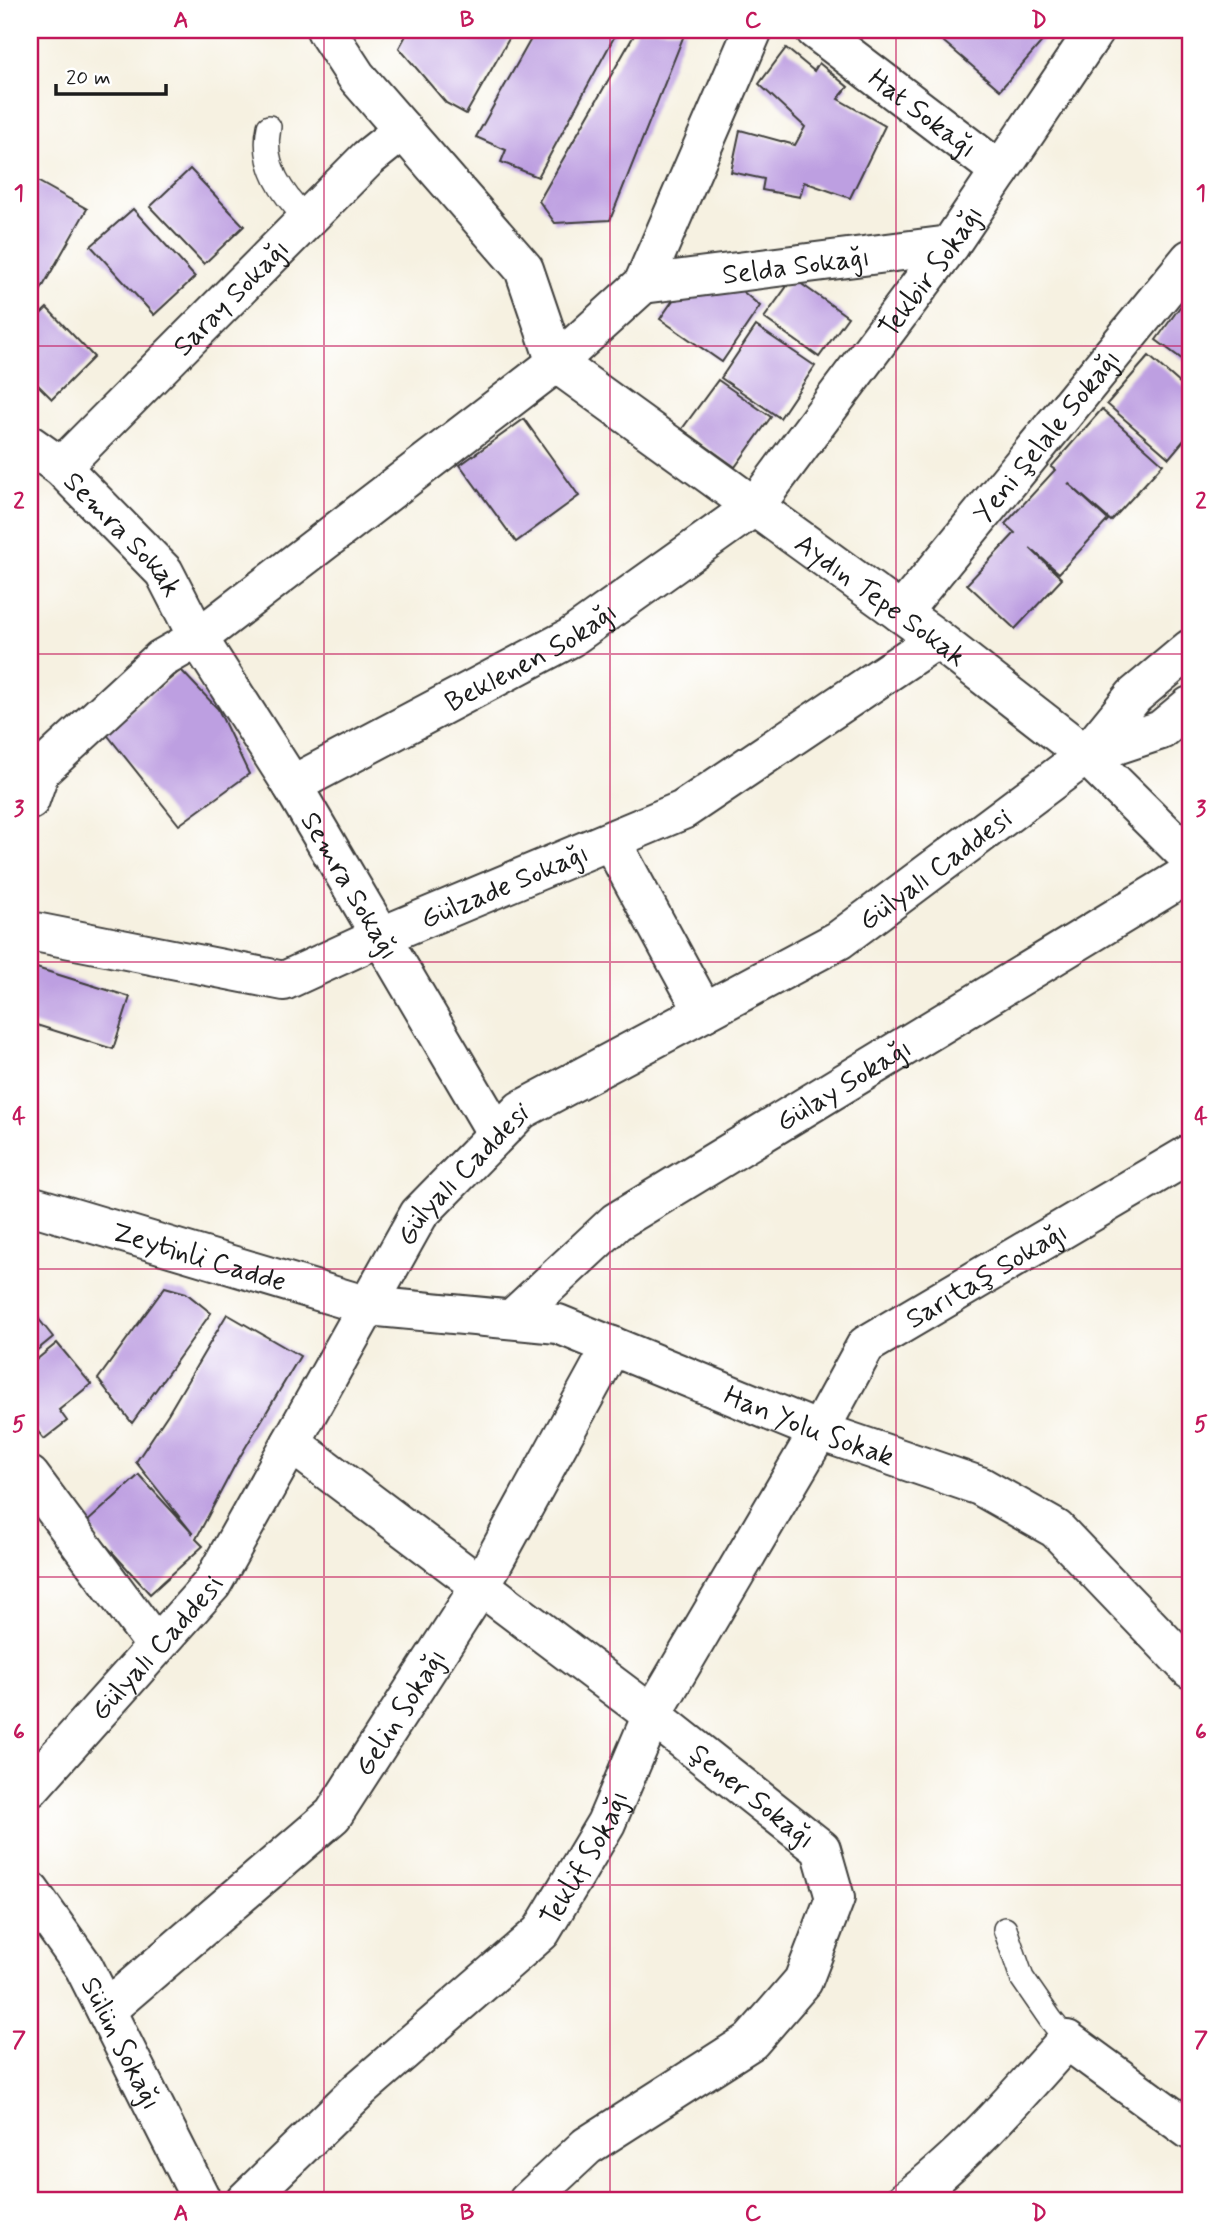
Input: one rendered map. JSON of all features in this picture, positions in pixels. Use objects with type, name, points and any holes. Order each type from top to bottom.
[{"type":"street","points":[[326,30],[356,76],[524,269],[556,363]]},
{"type":"street","points":[[33,779],[161,659],[198,638],[556,363],[643,284],[753,30]]},
{"type":"street","name":"Hat Sokağı","points":[[814,30],[1000,171]]},
{"type":"street","name":"Tekbir Sokağı","points":[[755,506],[950,245],[1095,30]]},
{"type":"street","name":"Saray Sokağı","points":[[61,467],[368,158],[402,130]]},
{"type":"street","name":"Selda Sokağı","points":[[643,284],[950,245]]},
{"type":"street","name":"Yeni Şelale Sokağı","points":[[901,613],[1190,259]]},
{"type":"street","name":"Aydın Tepe Sokak","points":[[556,363],[901,613],[1086,755],[1190,858]]},
{"type":"street","name":"Semra Sokak","points":[[30,445],[61,467],[164,572],[198,638]]},
{"type":"street","name":"Beklenen Sokağı","points":[[292,785],[570,638],[755,506]]},
{"type":"street","name":"Semra Sokağı","points":[[198,638],[292,785],[498,1134]]},
{"type":"street","name":"Gülzade Sokağı","points":[[30,931],[285,981],[382,936],[683,810],[936,639]]},
{"type":"street","points":[[1086,755],[1134,696],[1190,649]]},
{"type":"street","points":[[1086,755],[1161,730],[1190,706]]},
{"type":"street","name":"Gülyalı Caddesi","points":[[30,1788],[212,1584],[419,1214],[521,1110],[839,940],[1086,755]]},
{"type":"street","points":[[611,841],[704,1012]]},
{"type":"street","name":"Gülay Sokağı","points":[[512,1320],[616,1222],[1190,873]]},
{"type":"street","name":"Sarıtaş Sokağı","points":[[819,1431],[866,1345],[1190,1154]]},
{"type":"street","name":"Zeytinli Cadde","points":[[30,1205],[368,1306]]},
{"type":"street","name":"Han Yolu Sokak","points":[[368,1306],[558,1324],[819,1431],[980,1486],[1056,1529],[1190,1669]]},
{"type":"street","name":"Gelin Sokağı","points":[[106,2010],[333,1815],[481,1585],[612,1346]]},
{"type":"street","name":"Teklif Sokağı","points":[[245,2201],[360,2089],[541,1932],[606,1823],[652,1715],[819,1431]]},
{"type":"street","name":"Şener Sokağı","points":[[291,1443],[652,1715],[821,1849],[835,1898],[803,1981],[751,2041],[587,2146],[528,2201]]},
{"type":"street","points":[[30,1476],[156,1646]]},
{"type":"street","name":"Sülün Sokağı","points":[[30,1891],[84,1968],[202,2201]]},
{"type":"street","points":[[905,2201],[922,2189],[999,2116],[1068,2040],[1190,2130]]},
{"type":"lane","points":[[270,127],[268,151],[279,185],[286,198],[307,219]]},
{"type":"lane","points":[[1005,1929],[1022,1978],[1068,2040]]},
{"type":"building","points":[[409,30],[514,30],[466,114],[446,103],[399,48]]},
{"type":"building","points":[[536,30],[618,30],[538,177],[501,162],[506,150],[476,137]]},
{"type":"building","points":[[637,30],[686,30],[610,220],[555,223],[539,201]]},
{"type":"building","points":[[942,30],[1052,30],[1000,90],[937,36]]},
{"type":"building","points":[[786,48],[814,71],[819,63],[848,87],[838,99],[885,126],[850,198],[804,182],[800,197],[762,190],[764,179],[731,172],[740,130],[795,145],[805,127],[759,84]]},
{"type":"building","points":[[190,169],[244,226],[204,264],[150,207]]},
{"type":"building","points":[[30,177],[87,209],[30,309]]},
{"type":"building","points":[[133,209],[195,277],[154,315],[91,246]]},
{"type":"building","points":[[793,278],[848,317],[819,357],[764,318]]},
{"type":"building","points":[[741,290],[760,306],[722,362],[660,319],[676,296]]},
{"type":"building","points":[[1190,293],[1190,365],[1156,340]]},
{"type":"building","points":[[47,308],[94,357],[52,399],[30,377],[30,324]]},
{"type":"building","points":[[756,326],[815,366],[780,418],[721,378]]},
{"type":"building","points":[[1149,356],[1190,392],[1190,433],[1169,458],[1107,404]]},
{"type":"building","points":[[718,380],[771,417],[735,467],[682,429]]},
{"type":"building","points":[[1102,409],[1163,464],[1111,521],[1068,483],[1108,520],[1059,573],[1030,548],[1062,579],[1015,629],[967,584],[1015,533],[1005,524],[1055,470],[1051,467]]},
{"type":"building","points":[[524,419],[579,496],[516,542],[460,465]]},
{"type":"building","points":[[181,670],[218,709],[249,774],[179,825],[105,732]]},
{"type":"building","points":[[30,966],[130,997],[113,1049],[30,1023]]},
{"type":"building","points":[[165,1287],[186,1293],[211,1313],[132,1423],[98,1379]]},
{"type":"building","points":[[30,1308],[53,1337],[30,1356]]},
{"type":"building","points":[[227,1314],[300,1356],[235,1465],[196,1539],[203,1546],[150,1594],[86,1523],[139,1475],[193,1534],[136,1462],[168,1414]]},
{"type":"building","points":[[57,1343],[91,1384],[59,1410],[67,1421],[44,1439],[30,1422],[30,1365]]}]
